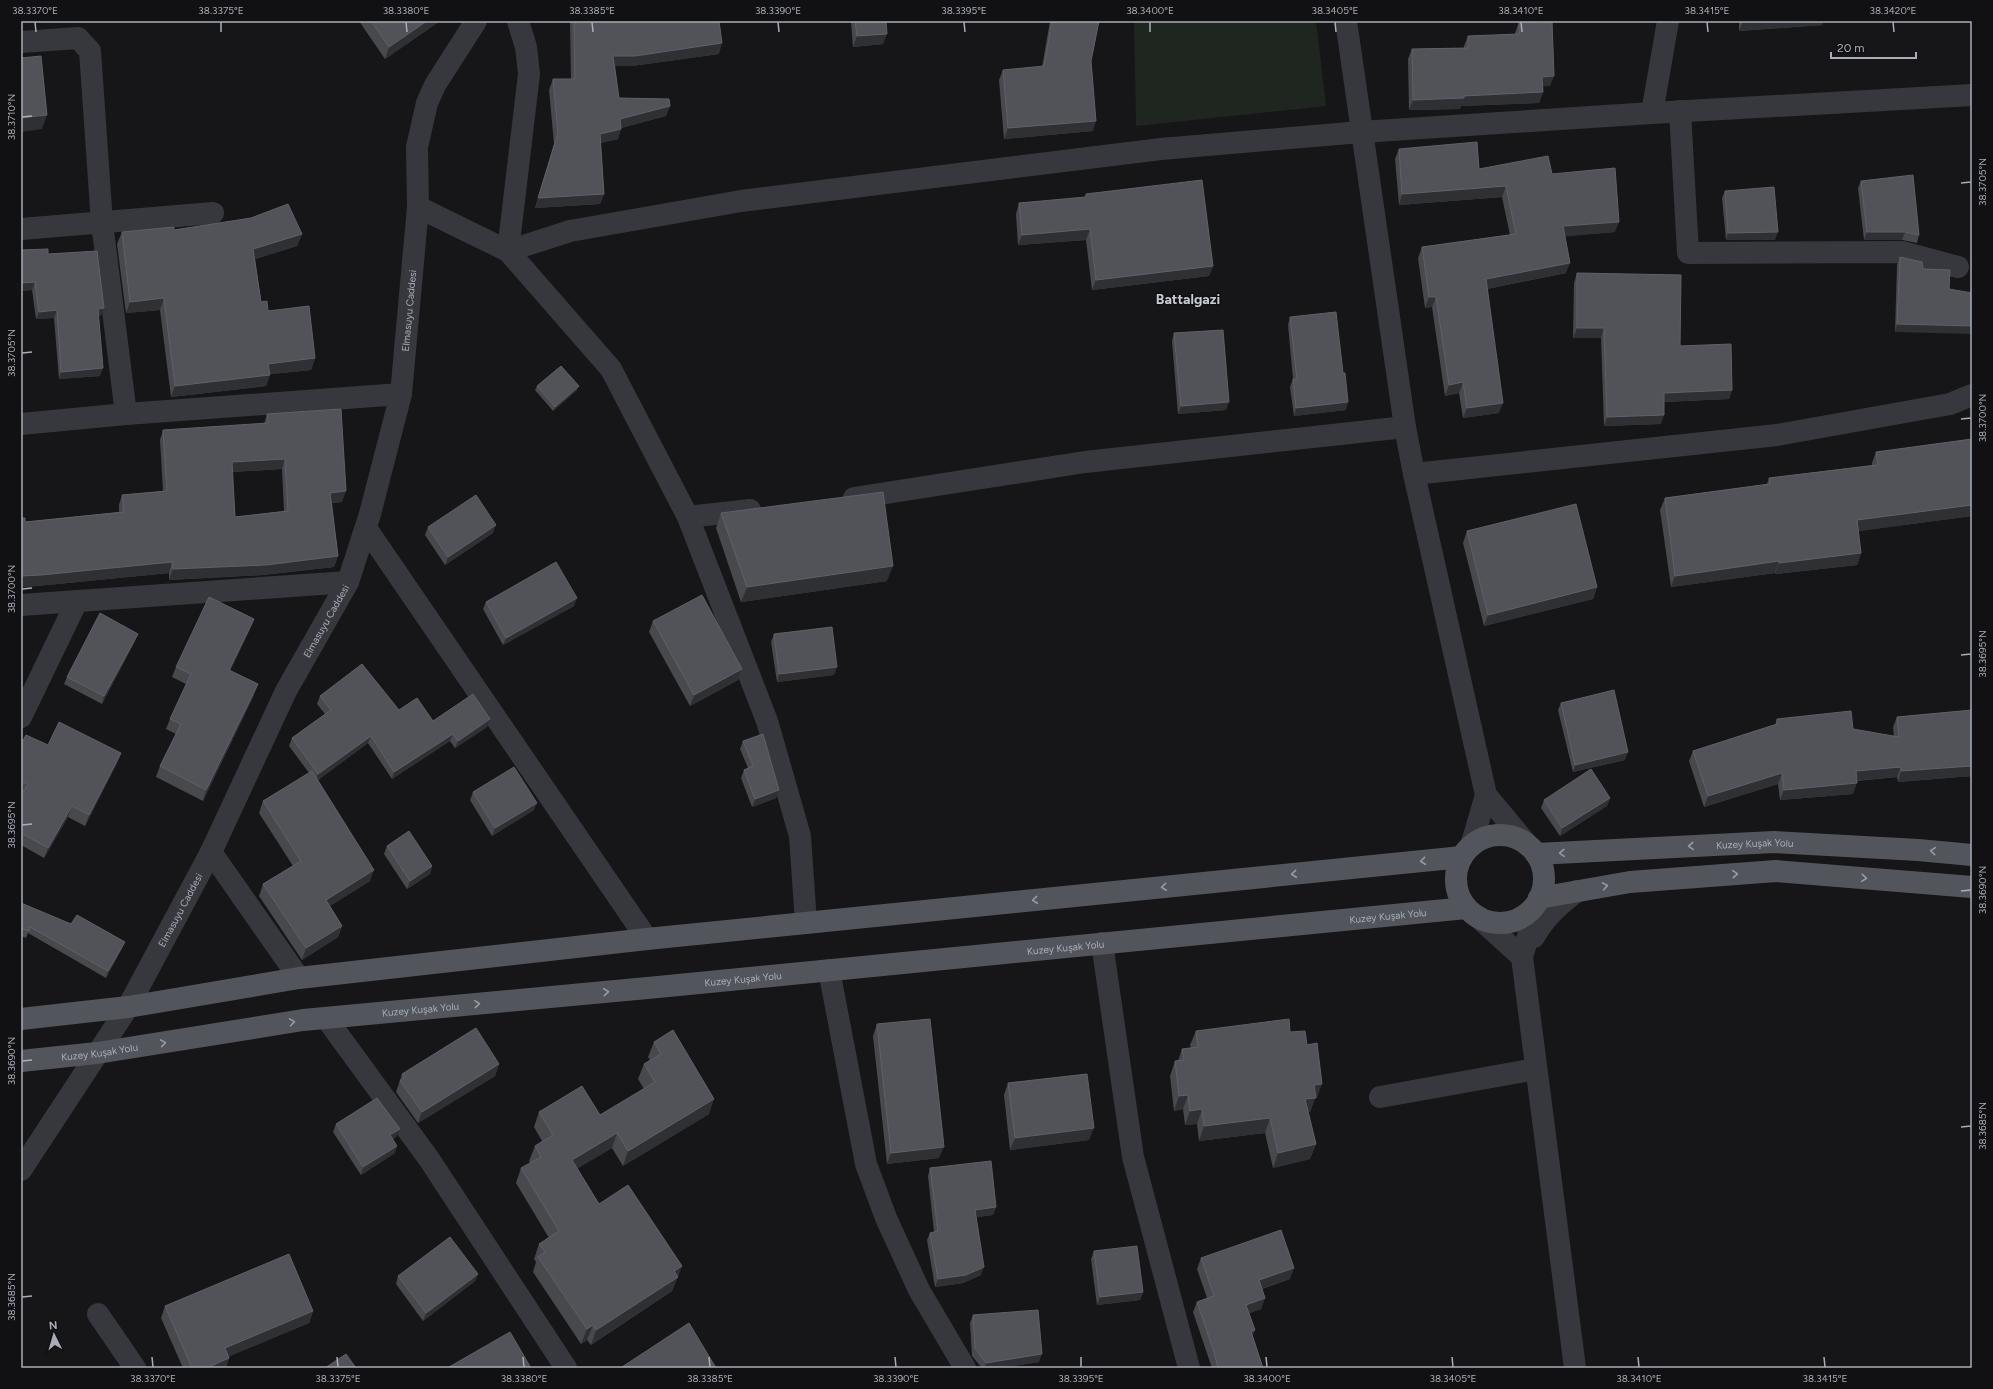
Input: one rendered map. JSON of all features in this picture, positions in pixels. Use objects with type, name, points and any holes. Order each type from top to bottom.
[{"type":"main road","points":[[1497,835],[1512,837],[1531,849],[1542,868],[1544,883],[1539,898],[1530,910],[1518,919],[1503,922],[1490,922],[1472,912],[1459,896],[1456,883],[1457,869],[1466,851],[1482,839],[1497,835]]},
{"type":"main road","name":"Kuzey Kuşak Yolu","points":[[1531,849],[1774,842],[1918,850],[1972,855]]},
{"type":"main road","points":[[21,1019],[128,1007],[299,978],[1466,851]]},
{"type":"main road","points":[[1539,898],[1630,882],[1776,871],[1972,887]]},
{"type":"main road","name":"Kuzey Kuşak Yolu","points":[[21,1061],[97,1053],[303,1020],[1102,943],[1472,912]]},
{"type":"street","name":"Elmasuyu Caddesi","points":[[21,1170],[128,1007],[212,852],[286,691],[348,582],[366,528],[401,394],[418,207],[417,147],[426,103],[438,80],[476,21]]},
{"type":"street","points":[[508,251],[529,74],[526,47],[518,21]]},
{"type":"street","points":[[1346,21],[1405,427],[1414,474],[1486,796],[1531,849]]},
{"type":"street","points":[[1652,113],[1668,21]]},
{"type":"street","points":[[21,42],[78,38],[90,51],[102,223],[126,414]]},
{"type":"street","points":[[508,251],[570,231],[740,201],[1161,149],[1361,132],[1680,111],[1972,95]]},
{"type":"street","points":[[1680,111],[1688,253],[1902,252],[1958,267]]},
{"type":"street","points":[[418,207],[508,251],[611,369],[688,517],[767,722],[800,836],[806,923]]},
{"type":"street","points":[[21,229],[213,212]]},
{"type":"street","points":[[21,424],[126,414],[401,394]]},
{"type":"street","points":[[1414,474],[1777,435],[1950,404],[1972,395]]},
{"type":"street","points":[[830,501],[1085,462],[1405,427]]},
{"type":"street","points":[[688,517],[767,508]]},
{"type":"street","points":[[366,528],[647,939]]},
{"type":"street","points":[[21,605],[348,582]]},
{"type":"street","points":[[21,717],[77,601]]},
{"type":"street","points":[[1466,851],[1486,796]]},
{"type":"street","points":[[212,852],[299,978]]},
{"type":"street","points":[[1522,957],[1542,922],[1554,909],[1578,891]]},
{"type":"street","points":[[1539,898],[1522,957],[1575,1368]]},
{"type":"street","points":[[1472,912],[1522,957]]},
{"type":"street","points":[[1102,943],[1133,1157],[1189,1368]]},
{"type":"street","points":[[829,970],[866,1164],[886,1218],[919,1290],[965,1368]]},
{"type":"street","points":[[326,1018],[429,1159],[566,1368]]},
{"type":"street","points":[[1380,1097],[1536,1069]]},
{"type":"street","points":[[98,1314],[135,1368]]},
{"type":"shaded area","points":[[1134,21],[1316,21],[1326,106],[1136,126]]},
{"type":"building","points":[[371,21],[427,21],[389,47]]},
{"type":"building","points":[[574,21],[719,21],[722,43],[635,56],[613,56],[619,98],[669,99],[670,106],[620,119],[621,129],[600,134],[604,194],[538,198],[558,133],[553,79],[575,79]]},
{"type":"building","points":[[855,21],[886,21],[887,34],[857,36]]},
{"type":"building","points":[[1052,21],[1099,21],[1091,61],[1096,121],[1008,128],[1003,70],[1044,66]]},
{"type":"building","points":[[1552,21],[1554,76],[1542,77],[1543,92],[1413,100],[1412,49],[1468,48],[1468,36],[1519,34],[1519,22]]},
{"type":"building","points":[[41,56],[47,115],[21,118],[21,58]]},
{"type":"building","points":[[1477,142],[1479,169],[1548,156],[1552,174],[1615,168],[1619,222],[1563,226],[1570,263],[1486,279],[1503,403],[1467,408],[1463,382],[1449,385],[1436,297],[1429,297],[1422,247],[1516,234],[1506,186],[1402,194],[1399,149]]},
{"type":"building","points":[[1913,175],[1919,235],[1905,232],[1867,232],[1861,181]]},
{"type":"building","points":[[1202,180],[1213,266],[1096,280],[1090,229],[1022,235],[1019,203],[1086,197],[1086,194]]},
{"type":"building","points":[[1774,187],[1778,232],[1728,233],[1725,191]]},
{"type":"building","points":[[288,204],[302,234],[253,249],[261,302],[267,301],[268,311],[309,306],[315,358],[268,364],[270,375],[175,386],[164,298],[130,302],[122,232],[174,227],[174,230],[251,218]]},
{"type":"building","points":[[48,249],[48,254],[97,251],[104,308],[98,309],[103,368],[61,372],[57,310],[39,312],[35,282],[21,283],[21,250]]},
{"type":"building","points":[[1900,257],[1922,262],[1923,269],[1950,270],[1949,289],[1972,293],[1972,326],[1897,324]]},
{"type":"building","points":[[1577,273],[1681,275],[1680,346],[1731,344],[1732,390],[1664,393],[1664,415],[1607,417],[1604,328],[1577,328]]},
{"type":"building","points":[[1336,312],[1348,402],[1296,408],[1293,379],[1297,379],[1290,317]]},
{"type":"building","points":[[1223,330],[1229,402],[1181,406],[1174,333]]},
{"type":"building","points":[[561,366],[579,386],[555,407],[537,386]]},
{"type":"building","points":[[341,409],[346,491],[330,493],[338,556],[266,565],[173,569],[172,562],[21,576],[21,518],[25,518],[25,522],[124,512],[122,495],[167,491],[163,430],[268,423],[267,414]],"holes":[[[285,459],[288,511],[235,517],[232,462]]]},
{"type":"building","points":[[1972,439],[1972,505],[1857,520],[1861,553],[1779,563],[1779,561],[1675,576],[1665,498],[1770,484],[1769,478],[1878,465],[1876,452]]},
{"type":"building","points":[[883,492],[893,566],[747,587],[721,513]]},
{"type":"building","points":[[476,495],[496,525],[448,557],[428,527]]},
{"type":"building","points":[[1576,504],[1597,587],[1488,615],[1467,531]]},
{"type":"building","points":[[556,562],[577,598],[506,638],[486,602]]},
{"type":"building","points":[[702,595],[742,669],[694,695],[653,621]]},
{"type":"building","points":[[209,597],[254,619],[229,670],[258,684],[206,790],[160,766],[181,724],[170,719],[191,674],[176,667]]},
{"type":"building","points":[[100,613],[138,634],[104,696],[67,677]]},
{"type":"building","points":[[832,627],[837,667],[779,674],[774,634]]},
{"type":"building","points":[[362,664],[399,710],[417,698],[433,721],[473,694],[490,719],[458,741],[453,734],[394,772],[371,736],[318,774],[292,738],[331,710],[320,696]]},
{"type":"building","points":[[1614,690],[1628,752],[1575,765],[1561,703]]},
{"type":"building","points":[[1972,710],[1972,766],[1901,771],[1901,767],[1856,771],[1857,783],[1784,790],[1782,773],[1708,796],[1693,751],[1777,724],[1777,719],[1851,711],[1853,729],[1899,737],[1897,717]]},
{"type":"building","points":[[59,722],[121,753],[89,815],[72,806],[48,848],[21,833],[21,796],[28,784],[21,781],[21,744],[26,735],[48,745]]},
{"type":"building","points":[[763,734],[779,790],[755,799],[744,770],[753,766],[743,741]]},
{"type":"building","points":[[514,767],[537,803],[495,828],[473,792]]},
{"type":"building","points":[[1591,769],[1610,798],[1562,828],[1544,800]]},
{"type":"building","points":[[312,771],[374,870],[326,900],[342,926],[306,948],[263,884],[301,861],[263,801]]},
{"type":"building","points":[[409,831],[432,866],[410,881],[387,846]]},
{"type":"building","points":[[21,903],[71,924],[77,915],[125,942],[108,971],[30,927],[29,931],[21,928]]},
{"type":"building","points":[[930,1019],[944,1147],[891,1153],[877,1024]]},
{"type":"building","points":[[1289,1019],[1290,1032],[1305,1031],[1307,1045],[1317,1043],[1322,1084],[1314,1085],[1316,1098],[1305,1099],[1316,1144],[1278,1153],[1270,1118],[1204,1126],[1202,1109],[1190,1111],[1188,1095],[1179,1096],[1175,1061],[1184,1060],[1182,1049],[1198,1047],[1196,1031]]},
{"type":"building","points":[[476,1028],[499,1064],[422,1112],[400,1081],[404,1078],[402,1074]]},
{"type":"building","points":[[673,1030],[714,1099],[628,1151],[617,1133],[572,1160],[599,1204],[628,1185],[682,1266],[674,1271],[678,1277],[596,1330],[593,1325],[587,1329],[538,1257],[545,1252],[539,1244],[559,1231],[521,1168],[541,1157],[535,1146],[553,1135],[539,1112],[582,1086],[600,1115],[655,1082],[644,1064],[661,1054],[654,1042]]},
{"type":"building","points":[[1087,1074],[1094,1128],[1015,1138],[1008,1083]]},
{"type":"building","points":[[377,1098],[400,1129],[390,1135],[397,1146],[363,1167],[336,1124]]},
{"type":"building","points":[[991,1161],[996,1207],[975,1210],[984,1267],[966,1275],[938,1279],[930,1233],[938,1231],[930,1168]]},
{"type":"building","points":[[1281,1230],[1294,1268],[1259,1280],[1265,1298],[1246,1305],[1255,1330],[1251,1332],[1263,1368],[1218,1368],[1197,1302],[1214,1296],[1201,1258]]},
{"type":"building","points":[[450,1237],[478,1274],[426,1313],[398,1276]]},
{"type":"building","points":[[1137,1246],[1143,1292],[1100,1297],[1094,1251]]},
{"type":"building","points":[[289,1254],[313,1311],[225,1348],[229,1358],[207,1368],[192,1368],[165,1306]]},
{"type":"building","points":[[1038,1310],[1042,1354],[986,1363],[975,1348],[973,1315]]},
{"type":"building","points":[[689,1323],[716,1368],[622,1367]]},
{"type":"building","points":[[510,1332],[531,1368],[449,1367]]},
{"type":"building","points":[[346,1354],[356,1368],[325,1368]]},
{"type":"district","name":"Battalgazi","points":[[1188,299]]}]
